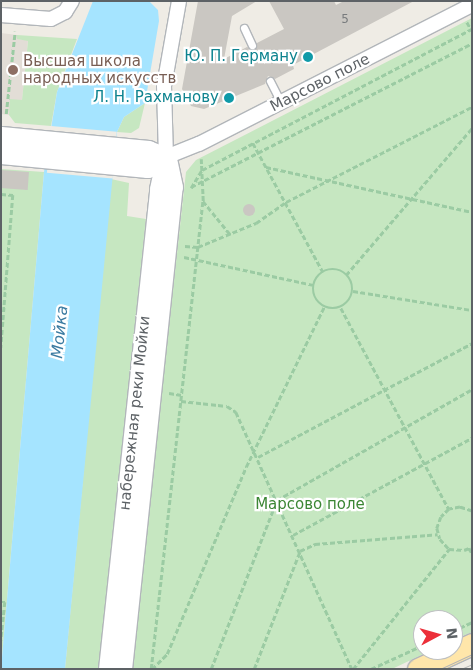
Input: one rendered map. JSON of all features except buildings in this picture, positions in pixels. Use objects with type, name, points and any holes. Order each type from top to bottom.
[{"type":"main road","points":[[1,136],[47,149],[114,156],[147,168],[166,157]]},
{"type":"main road","points":[[1,154],[47,149]]},
{"type":"main road","name":"набережная реки Мойки","points":[[108,669],[159,189],[166,157]]},
{"type":"main road","name":"набережная реки Мойки","points":[[122,669],[173,187],[166,157]]},
{"type":"main road","points":[[418,669],[472,644]]},
{"type":"street","name":"набережная реки Мойки","points":[[166,157],[164,86],[179,1]]},
{"type":"street","points":[[1,16],[51,19],[65,12],[72,2]]},
{"type":"street","name":"Марсово поле","points":[[166,157],[199,144],[472,5]]},
{"type":"lane","points":[[244,28],[252,45]]},
{"type":"lane","points":[[270,81],[280,103]]},
{"type":"path","points":[[190,197],[191,187],[202,170],[471,30],[466,21]]},
{"type":"path","points":[[6,114],[15,32]]},
{"type":"path","points":[[182,186],[191,187],[204,183],[472,43]]},
{"type":"path","points":[[185,246],[198,247],[256,223],[286,202],[472,107]]},
{"type":"path","points":[[346,275],[472,128]]},
{"type":"path","points":[[253,143],[323,272]]},
{"type":"path","points":[[151,669],[203,201],[204,183],[200,158]]},
{"type":"path","points":[[266,167],[472,212]]},
{"type":"path","points":[[1,194],[13,195],[1,348]]},
{"type":"path","points":[[203,201],[230,234]]},
{"type":"path","points":[[182,267],[186,236]]},
{"type":"path","points":[[184,257],[313,285]]},
{"type":"path","points":[[335,270],[346,275],[353,291],[349,301],[341,308],[324,308],[315,298],[313,285],[323,272],[335,270]]},
{"type":"path","points":[[353,291],[472,310]]},
{"type":"path","points":[[151,669],[166,654],[254,449],[324,308]]},
{"type":"path","points":[[341,308],[449,509]]},
{"type":"path","points":[[258,457],[472,343]]},
{"type":"path","points":[[168,403],[170,384]]},
{"type":"path","points":[[211,669],[277,500],[472,389]]},
{"type":"path","points":[[169,393],[182,395]]},
{"type":"path","points":[[182,401],[232,408],[258,457],[353,669],[449,549],[471,548],[472,553]]},
{"type":"path","points":[[293,535],[472,438]]},
{"type":"path","points":[[449,549],[438,534],[438,522],[449,509],[460,507],[472,511]]},
{"type":"path","points":[[254,669],[300,551],[315,544],[438,534]]},
{"type":"path","points":[[1,602],[5,602],[1,642]]},
{"type":"path","points":[[371,669],[413,650]]},
{"type":"shaded area","name":"Высшая школа народных искусств","points":[[1,33],[17,35],[17,39],[28,40],[22,100],[11,100],[9,115],[1,114]]},
{"type":"green space","name":"Марсово поле","points":[[472,18],[472,632],[463,636],[463,610],[413,610],[413,659],[392,669],[131,669],[186,172],[196,160]]},
{"type":"green space","points":[[17,35],[77,39],[57,92],[51,126],[15,123],[9,115],[10,99],[22,100],[28,41],[17,39]]},
{"type":"green space","points":[[145,103],[139,128],[131,133],[117,132],[124,117]]},
{"type":"green space","points":[[1,169],[44,172],[1,669]]},
{"type":"green space","points":[[111,179],[129,183],[127,216],[146,219],[99,669],[65,669]]},
{"type":"water","name":"Мойка","points":[[93,1],[149,1],[158,10],[159,21],[145,103],[124,117],[117,132],[65,669],[1,669],[44,172],[57,92]]},
{"type":"pier","points":[[51,126],[117,132],[113,179],[47,173]]},
{"type":"tram line","points":[[440,669],[472,654]]},
{"type":"tram line","points":[[461,669],[472,664]]},
{"type":"place","name":"Ю. П. Герману","points":[[308,57]]},
{"type":"place","name":"Высшая школа народных искусств","points":[[13,70]]},
{"type":"place","name":"Л. Н. Рахманову","points":[[229,98]]}]
